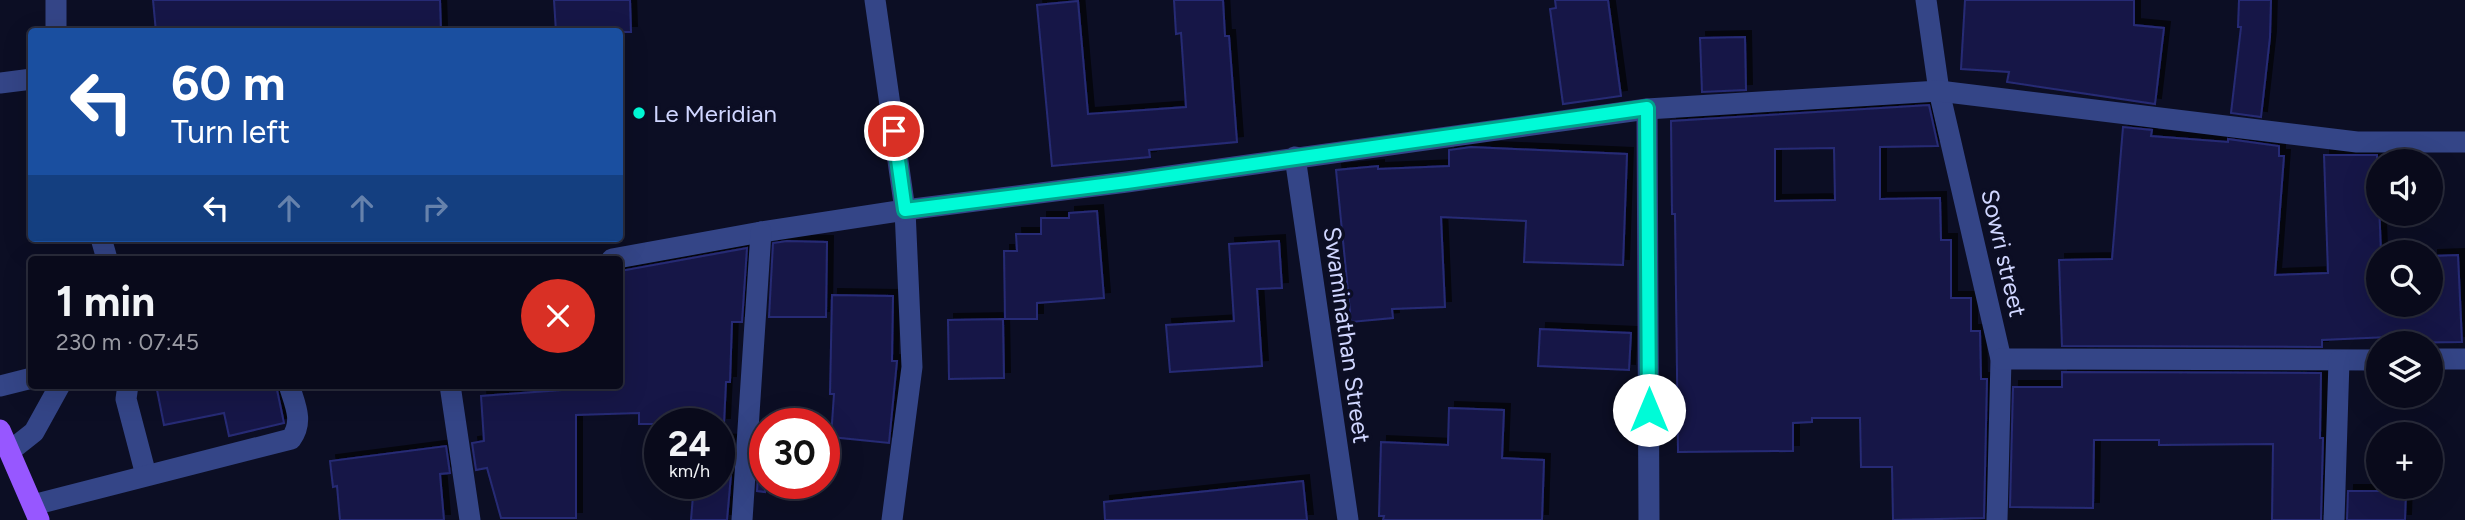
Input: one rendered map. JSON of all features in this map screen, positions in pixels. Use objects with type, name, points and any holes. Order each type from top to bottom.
[{"type":"main road","points":[[0,430],[36,512]]},
{"type":"street","points":[[56,0],[56,28]]},
{"type":"street","points":[[875,0],[905,210],[912,367],[892,520]]},
{"type":"street","name":"Sowri street","points":[[1926,0],[1939,91],[2001,359],[1997,520]]},
{"type":"street","points":[[0,83],[28,80]]},
{"type":"street","points":[[623,257],[905,210],[1127,182],[1647,108],[1939,91],[2357,142],[2465,142]]},
{"type":"street","points":[[1647,108],[1649,520]]},
{"type":"street","name":"Swaminathan Street","points":[[1295,157],[1348,520]]},
{"type":"street","points":[[742,520],[761,232]]},
{"type":"street","points":[[2001,359],[2366,360]]},
{"type":"street","points":[[2443,359],[2465,359]]},
{"type":"street","points":[[2334,520],[2339,361]]},
{"type":"street","points":[[0,386],[28,379]]},
{"type":"street","points":[[10,451],[34,432],[58,389]]},
{"type":"street","points":[[127,389],[126,399],[146,475]]},
{"type":"street","points":[[36,512],[146,475],[291,439],[298,429],[298,416],[290,389]]},
{"type":"street","points":[[451,389],[470,520]]},
{"type":"building","points":[[153,0],[440,0],[441,28],[156,28]]},
{"type":"building","points":[[554,0],[630,0],[631,32],[623,32],[623,28],[556,28]]},
{"type":"building","points":[[1174,0],[1223,0],[1225,36],[1229,36],[1237,142],[1149,150],[1150,157],[1052,166],[1037,5],[1078,1],[1088,114],[1186,107],[1181,33],[1176,34]]},
{"type":"building","points":[[1555,0],[1608,0],[1621,96],[1563,104],[1550,9],[1556,8]]},
{"type":"building","points":[[1965,0],[2134,0],[2134,25],[2164,28],[2155,104],[2007,82],[2009,72],[1961,69]]},
{"type":"building","points":[[2239,0],[2271,0],[2270,37],[2261,117],[2231,113],[2241,27],[2238,27]]},
{"type":"building","points":[[1745,37],[1746,90],[1702,92],[1700,38]]},
{"type":"building","points":[[1929,105],[1938,146],[1880,147],[1880,199],[1940,198],[1941,240],[1951,240],[1951,298],[1971,298],[1971,331],[1980,331],[1981,379],[1987,379],[1984,518],[1893,520],[1892,467],[1861,467],[1860,418],[1812,418],[1812,422],[1793,423],[1793,451],[1678,452],[1671,121]],"holes":[[[1834,148],[1835,200],[1775,201],[1775,149]]]},
{"type":"building","points":[[2123,127],[2152,130],[2151,136],[2228,142],[2228,139],[2279,146],[2279,156],[2284,156],[2275,275],[2328,273],[2324,155],[2366,155],[2366,226],[2380,226],[2381,240],[2366,240],[2366,317],[2443,317],[2443,256],[2458,255],[2462,342],[2443,342],[2443,331],[2366,331],[2366,338],[2322,340],[2322,347],[2062,346],[2059,260],[2112,259]]},
{"type":"building","points":[[1471,147],[1627,154],[1623,265],[1524,262],[1526,221],[1441,217],[1445,307],[1392,309],[1393,318],[1351,322],[1336,170],[1378,166],[1378,169],[1449,166],[1449,150]]},
{"type":"building","points":[[1097,211],[1104,298],[1037,303],[1037,319],[1005,319],[1004,251],[1017,251],[1016,234],[1041,234],[1041,218],[1069,218],[1069,213]]},
{"type":"building","points":[[1279,241],[1282,288],[1257,289],[1262,366],[1170,372],[1166,325],[1234,321],[1229,244]]},
{"type":"building","points":[[827,242],[826,317],[769,317],[773,243]]},
{"type":"building","points":[[747,248],[742,322],[732,322],[730,382],[726,382],[725,408],[644,408],[644,424],[639,424],[639,413],[576,415],[576,518],[501,518],[487,468],[476,470],[472,443],[484,441],[481,396],[561,389],[623,389],[623,270]]},
{"type":"building","points":[[832,295],[893,296],[892,361],[897,361],[889,443],[840,438],[840,408],[833,408],[834,394],[830,394]]},
{"type":"building","points":[[1003,319],[1004,378],[949,379],[948,320]]},
{"type":"building","points":[[1540,329],[1631,333],[1629,370],[1538,366]]},
{"type":"building","points":[[2062,372],[2321,373],[2321,520],[2272,520],[2273,444],[2159,445],[2159,440],[2094,440],[2093,508],[2010,507],[2013,387],[2062,387]]},
{"type":"building","points":[[157,389],[277,389],[284,423],[229,436],[224,413],[164,425]]},
{"type":"building","points":[[1449,408],[1504,410],[1502,458],[1544,460],[1542,520],[1383,520],[1384,516],[1379,516],[1381,442],[1448,445]]},
{"type":"building","points":[[446,446],[450,473],[440,474],[444,520],[340,520],[337,486],[333,487],[330,461]]},
{"type":"building","points":[[1303,481],[1307,520],[1105,520],[1104,502]]},
{"type":"building","points":[[2348,491],[2366,491],[2366,499],[2406,499],[2405,520],[2347,520]]},
{"type":"building","points":[[693,499],[729,499],[727,520],[691,520]]},
{"type":"place","name":"Le Meridian","points":[[639,113]]},
{"type":"route","points":[[894,131],[905,210],[1127,182],[1647,108],[1649,410]]}]
